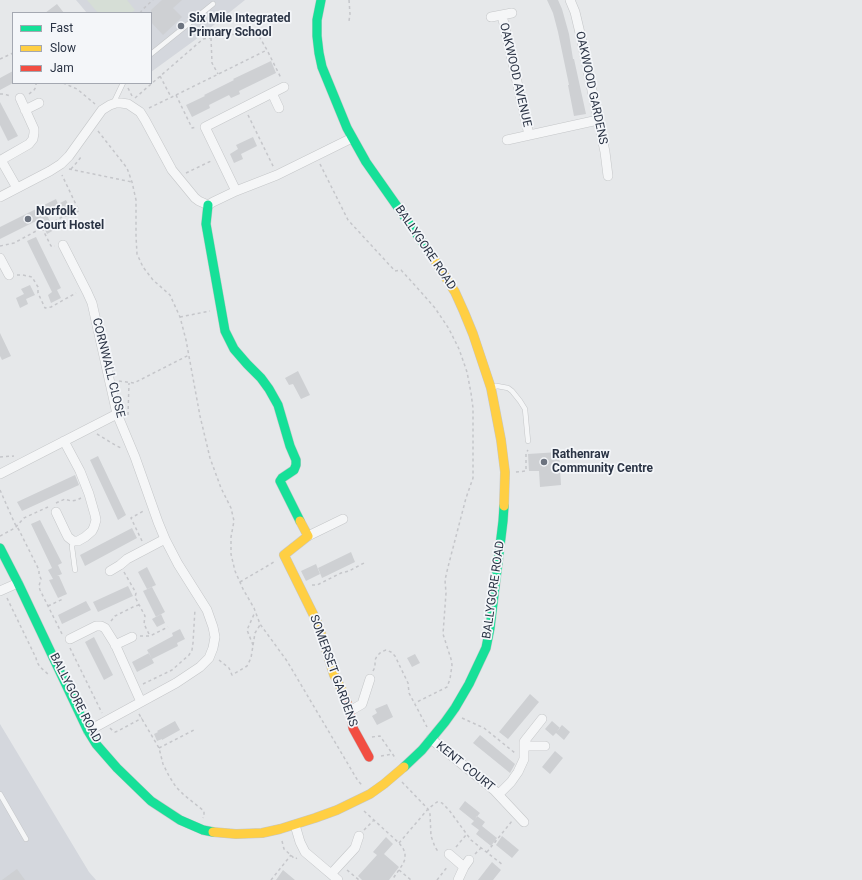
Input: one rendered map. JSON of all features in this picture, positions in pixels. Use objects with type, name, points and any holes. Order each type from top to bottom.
[{"type":"street","name":"BALLYGORE ROAD","points":[[0,548],[88,731],[105,755],[140,791],[173,816],[198,828],[236,834],[262,833],[280,829],[326,814],[359,800],[370,794],[399,772],[433,738],[451,714],[469,684],[486,648],[493,608],[502,532],[505,487],[504,458],[491,388],[468,321],[449,281],[376,178],[352,138],[322,67],[317,28],[318,12],[321,0]]},
{"type":"street","name":"OAKWOOD GARDENS","points":[[570,0],[575,12],[580,33],[605,152],[608,176]]},
{"type":"street","points":[[490,18],[512,13]]},
{"type":"street","name":"OAKWOOD AVENUE","points":[[502,15],[529,135]]},
{"type":"street","points":[[236,191],[205,127],[284,87]]},
{"type":"street","points":[[272,93],[279,108]]},
{"type":"street","points":[[18,188],[1,159],[29,144],[33,139],[34,129],[20,98]]},
{"type":"street","points":[[25,110],[38,103]]},
{"type":"street","points":[[0,197],[58,166],[69,156],[102,110],[113,104],[119,103],[128,104],[142,115],[177,177],[195,198],[208,205]]},
{"type":"street","name":"OAKWOOD AVENUE","points":[[507,140],[598,120]]},
{"type":"street","points":[[208,205],[236,191],[277,175],[352,138]]},
{"type":"street","points":[[208,205],[206,224],[225,331],[234,349],[246,364],[261,378],[278,405],[296,462],[296,467],[294,470],[280,479],[308,536]]},
{"type":"street","name":"CORNWALL CLOSE","points":[[63,245],[90,298],[117,414],[134,454],[164,539],[206,610],[213,627],[215,637],[209,658]]},
{"type":"street","points":[[0,258],[9,275]]},
{"type":"street","points":[[0,474],[117,414]]},
{"type":"street","points":[[56,512],[68,537],[73,541],[78,541],[86,537],[94,527],[95,515],[89,494],[80,471],[64,440]]},
{"type":"street","points":[[284,555],[308,536],[343,519]]},
{"type":"street","points":[[110,571],[127,559],[164,539]]},
{"type":"street","name":"SOMERSET GARDENS","points":[[284,555],[318,624],[334,675],[343,692],[350,711],[353,728],[369,757]]},
{"type":"street","points":[[0,591],[18,583]]},
{"type":"street","points":[[67,641],[96,626],[105,628],[115,645],[135,688],[138,703]]},
{"type":"street","points":[[115,645],[132,637]]},
{"type":"street","points":[[88,731],[188,676],[209,658]]},
{"type":"street","points":[[350,711],[362,704],[370,679]]},
{"type":"street","name":"KENT COURT","points":[[499,794],[515,777],[522,766],[526,738],[542,719]]},
{"type":"street","name":"KENT COURT","points":[[433,738],[499,794],[520,819]]},
{"type":"street","points":[[524,746],[545,746]]},
{"type":"street","points":[[295,824],[300,842],[305,852],[334,877],[340,864],[355,848],[359,836]]},
{"type":"street","points":[[451,856],[466,863],[458,880]]},
{"type":"lane","points":[[152,53],[213,4]]},
{"type":"lane","points":[[113,104],[123,84]]},
{"type":"lane","points":[[491,388],[497,386],[508,388],[520,401],[525,409],[528,441]]},
{"type":"lane","points":[[73,541],[72,548],[75,570]]},
{"type":"lane","points":[[0,794],[26,839]]},
{"type":"path","points":[[141,12],[152,0]]},
{"type":"path","points":[[349,0],[349,21]]},
{"type":"path","points":[[152,83],[203,39],[256,31],[283,82],[284,87]]},
{"type":"path","points":[[211,38],[212,63],[218,74]]},
{"type":"path","points":[[142,115],[149,109],[171,97],[267,50]]},
{"type":"path","points":[[0,59],[12,53]]},
{"type":"path","points":[[160,76],[171,97]]},
{"type":"path","points":[[0,94],[20,98],[34,90],[36,84]]},
{"type":"path","points":[[66,84],[77,89],[102,110]]},
{"type":"path","points":[[127,87],[134,99],[151,84]]},
{"type":"path","points":[[176,95],[192,128],[195,126],[205,127]]},
{"type":"path","points":[[244,107],[277,175]]},
{"type":"path","points":[[92,124],[127,168],[136,200],[137,254],[143,267],[153,280],[170,295],[180,317],[210,458],[221,488],[231,508],[234,521],[231,537],[231,554],[235,571],[260,624],[287,661],[358,781],[370,794]]},
{"type":"path","points":[[195,126],[198,133]]},
{"type":"path","points":[[316,155],[348,220],[395,271],[401,270],[435,308],[449,329],[462,357],[467,372],[471,393],[473,408],[473,478],[464,505],[445,580],[446,593],[443,634],[451,659],[452,671],[447,687],[415,704]]},
{"type":"path","points":[[177,177],[211,160]]},
{"type":"path","points":[[58,166],[132,182]]},
{"type":"path","points":[[0,246],[14,243],[64,216],[70,216],[79,211],[58,166]]},
{"type":"path","points":[[42,228],[51,246],[63,245]]},
{"type":"path","points":[[9,275],[23,274],[32,277],[38,288],[38,293],[45,308],[51,307],[85,288]]},
{"type":"path","points":[[180,317],[221,308]]},
{"type":"path","points":[[110,381],[129,383],[134,382],[188,355]]},
{"type":"path","points":[[122,425],[129,413],[129,383]]},
{"type":"path","points":[[89,428],[110,443],[134,454]]},
{"type":"path","points":[[505,472],[526,471],[526,453],[528,450]]},
{"type":"path","points":[[0,490],[39,570],[41,580],[39,586],[48,606],[67,641],[106,721],[115,732],[142,718]]},
{"type":"path","points":[[0,536],[17,527],[24,518],[65,499],[71,501],[77,500],[89,494]]},
{"type":"path","points":[[146,549],[131,518],[152,507]]},
{"type":"path","points":[[240,582],[284,555]]},
{"type":"path","points":[[302,590],[311,585],[317,585],[364,563]]},
{"type":"path","points":[[120,565],[136,592],[135,597],[145,616],[144,624],[150,636]]},
{"type":"path","points":[[135,688],[172,670],[189,655],[192,650],[193,643],[194,612],[197,595]]},
{"type":"path","points":[[48,606],[63,599]]},
{"type":"path","points":[[105,628],[115,616],[138,605]]},
{"type":"path","points":[[253,645],[247,630],[255,612]]},
{"type":"path","points":[[209,658],[217,659],[229,668],[232,675],[247,666],[251,658],[255,633],[260,624]]},
{"type":"path","points":[[132,637],[150,636],[168,627]]},
{"type":"path","points":[[370,679],[375,667],[375,660],[377,656],[386,650],[392,652],[408,683],[409,693],[433,738]]},
{"type":"path","points":[[138,703],[142,718],[158,748],[168,776],[176,787],[196,806],[204,811],[204,815],[198,828]]},
{"type":"path","points":[[451,714],[484,728],[524,760]]},
{"type":"path","points":[[158,748],[194,730]]},
{"type":"path","points":[[359,739],[380,736],[399,772],[428,809],[430,814],[431,836],[434,847],[441,854],[451,856]]},
{"type":"path","points":[[359,800],[363,810],[403,848],[405,859],[392,880]]},
{"type":"path","points":[[399,843],[428,809],[439,802],[442,803],[471,840],[503,865]]},
{"type":"path","points":[[487,852],[520,819]]},
{"type":"path","points":[[359,836],[374,820]]},
{"type":"path","points":[[280,829],[284,849],[295,859],[305,852]]},
{"type":"path","points":[[437,880],[451,856],[466,835]]},
{"type":"path","points":[[271,880],[291,855]]},
{"type":"path","points":[[340,864],[359,880]]},
{"type":"path","points":[[399,870],[411,880]]},
{"type":"shaded area","name":"Six Mile Integrated Primary School","points":[[76,0],[245,0],[195,40],[152,71],[152,12],[86,12]]},
{"type":"shaded area","points":[[87,0],[127,0],[135,10],[132,12],[97,12]]},
{"type":"shaded area","points":[[0,724],[89,872],[96,880],[0,880]]},
{"type":"building","points":[[162,0],[182,0],[173,8],[182,17],[163,35],[152,23],[151,10]]},
{"type":"building","points":[[547,0],[558,0],[562,9],[569,34],[573,59],[586,114],[574,116],[558,32],[553,13]]},
{"type":"building","points":[[57,4],[63,12],[46,12]]},
{"type":"building","points":[[271,61],[276,73],[239,91],[240,94],[231,98],[229,95],[209,105],[210,108],[192,117],[186,105],[234,80],[233,79]]},
{"type":"building","points":[[12,72],[12,84],[0,90],[0,78]]},
{"type":"building","points":[[0,102],[18,136],[8,141],[0,125]]},
{"type":"building","points":[[253,137],[257,146],[241,154],[243,159],[234,163],[230,154],[238,149],[236,145]]},
{"type":"building","points":[[56,199],[58,204],[66,200],[71,210],[63,214],[61,209],[47,215],[54,230],[47,234],[40,219],[0,239],[0,227]]},
{"type":"building","points":[[36,237],[61,288],[57,290],[61,298],[51,303],[48,295],[52,292],[27,241]]},
{"type":"building","points":[[30,285],[35,295],[26,299],[28,304],[20,308],[16,298],[24,294],[21,289]]},
{"type":"building","points":[[0,333],[11,356],[2,360],[0,356]]},
{"type":"building","points":[[298,371],[310,395],[301,399],[293,384],[289,385],[285,378]]},
{"type":"building","name":"Rathenraw Community Centre","points":[[559,452],[561,485],[540,487],[539,471],[529,471],[528,454]]},
{"type":"building","points":[[98,456],[126,515],[118,520],[90,460]]},
{"type":"building","points":[[75,475],[79,485],[22,511],[17,502]]},
{"type":"building","points":[[40,520],[62,563],[52,568],[31,524]]},
{"type":"building","points":[[132,528],[137,538],[85,566],[80,555]]},
{"type":"building","points":[[351,552],[355,562],[322,578],[318,568]]},
{"type":"building","points":[[316,564],[320,574],[306,581],[301,571]]},
{"type":"building","points":[[58,565],[62,574],[57,576],[59,576],[67,594],[58,598],[49,580],[53,579],[48,570]]},
{"type":"building","points":[[147,567],[156,585],[147,589],[138,572]]},
{"type":"building","points":[[128,586],[133,596],[98,612],[93,602]]},
{"type":"building","points":[[152,587],[165,612],[156,617],[143,591]]},
{"type":"building","points":[[86,601],[91,610],[62,624],[58,615]]},
{"type":"building","points":[[161,614],[165,623],[157,627],[152,619]]},
{"type":"building","points":[[180,629],[185,639],[177,643],[178,646],[152,659],[147,650],[173,636],[172,633]]},
{"type":"building","points":[[94,637],[113,675],[104,680],[85,642]]},
{"type":"building","points":[[149,653],[154,663],[137,672],[132,662]]},
{"type":"building","points":[[415,654],[420,663],[412,667],[407,658]]},
{"type":"building","points":[[530,694],[539,702],[508,739],[499,732]]},
{"type":"building","points":[[387,704],[393,717],[377,725],[372,716],[377,713],[375,709]]},
{"type":"building","points":[[175,721],[180,730],[162,740],[157,741],[154,734]]},
{"type":"building","points":[[552,721],[560,728],[562,725],[570,732],[564,740],[556,733],[553,736],[545,729]]},
{"type":"building","points":[[480,735],[515,764],[510,773],[473,743]]},
{"type":"building","points":[[555,751],[563,758],[550,774],[542,767]]},
{"type":"building","points":[[465,801],[480,813],[477,816],[485,822],[482,826],[497,838],[491,846],[476,834],[479,830],[471,824],[474,821],[459,809]]},
{"type":"building","points":[[502,836],[519,850],[512,858],[496,845]]},
{"type":"building","points":[[386,837],[393,844],[384,854],[399,867],[389,880],[362,880],[358,876],[377,855],[373,852]]},
{"type":"building","points":[[492,862],[501,870],[493,880],[478,880]]},
{"type":"building","points":[[17,869],[25,880],[2,880]]},
{"type":"building","points":[[283,870],[295,880],[276,880]]},
{"type":"traffic: fast","points":[[321,0],[317,20],[319,53],[322,67],[347,128],[366,162],[432,256]]},
{"type":"traffic: fast","points":[[208,205],[206,224],[225,331],[234,349],[261,378],[278,405],[290,446],[296,460],[294,470],[280,481],[300,521]]},
{"type":"traffic: fast","points":[[404,767],[422,750],[455,708],[469,684],[486,648],[490,628],[504,506]]},
{"type":"traffic: fast","points":[[0,548],[88,731],[96,744],[117,768],[151,801],[180,820],[203,830],[213,832]]},
{"type":"traffic: slow","points":[[432,256],[455,292],[464,312],[491,388],[501,440],[505,472],[504,506]]},
{"type":"traffic: slow","points":[[300,521],[308,536],[284,555],[318,624],[334,675],[347,703]]},
{"type":"traffic: slow","points":[[213,832],[236,834],[262,833],[315,818],[337,810],[370,794],[404,767]]},
{"type":"traffic: jam","points":[[347,703],[353,728],[369,757]]},
{"type":"place","name":"Six Mile Integrated Primary School","points":[[181,26]]},
{"type":"place","name":"Norfolk Court Hostel","points":[[28,219]]},
{"type":"place","name":"Rathenraw Community Centre","points":[[544,462]]}]
